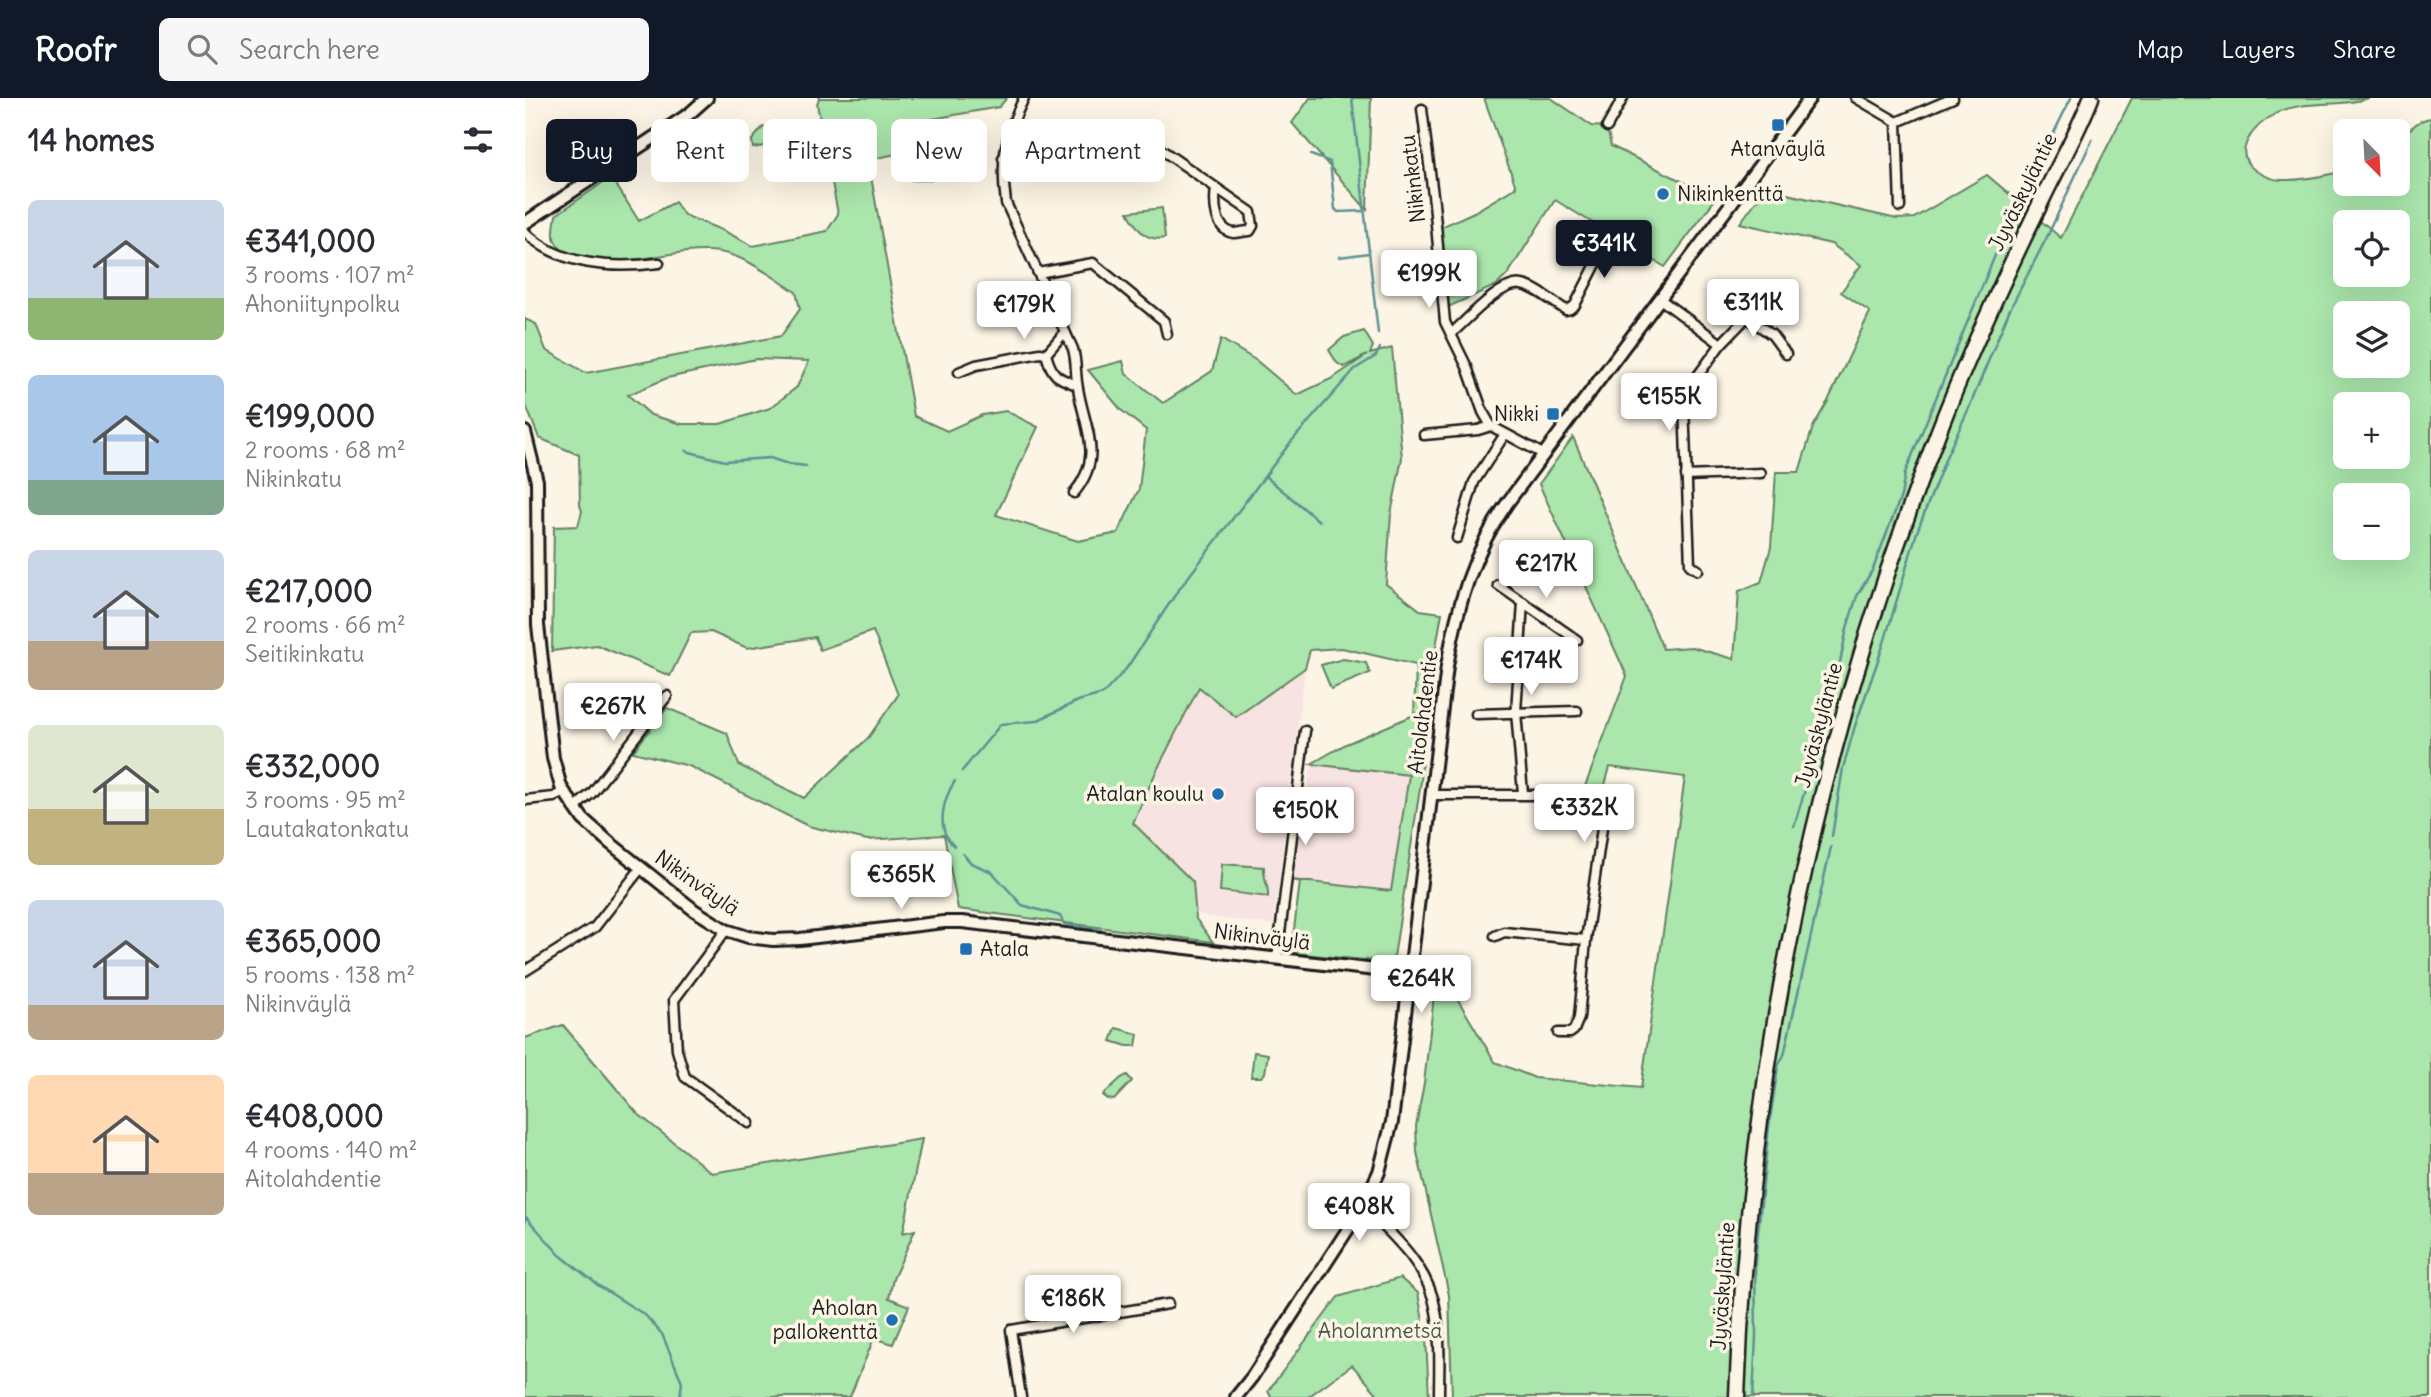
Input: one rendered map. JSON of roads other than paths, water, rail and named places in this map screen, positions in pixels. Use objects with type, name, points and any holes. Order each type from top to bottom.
[{"type":"highway","name":"Jyväskyläntie","points":[[1737,1397],[1739,1327],[1757,1137],[1791,928],[1829,765],[1861,649],[1938,432],[1988,314],[2091,100]]},
{"type":"street","points":[[525,223],[689,114],[707,98]]},
{"type":"street","points":[[1015,119],[1024,98]]},
{"type":"street","points":[[1607,127],[1623,98]]},
{"type":"street","name":"Aitolahdentie","points":[[1236,1397],[1252,1377],[1363,1206],[1379,1172],[1392,1122],[1447,666],[1464,590],[1478,552],[1496,519],[1543,454],[1810,98]]},
{"type":"street","points":[[1856,98],[1897,122]]},
{"type":"street","points":[[1897,122],[1952,98]]},
{"type":"street","name":"Nikinkatu","points":[[1422,109],[1445,322],[1491,426]]},
{"type":"street","points":[[1897,122],[1900,207]]},
{"type":"street","points":[[1165,152],[1251,212],[1253,226],[1250,231],[1234,233],[1225,229],[1218,221],[1216,188]]},
{"type":"street","points":[[1003,182],[1006,203],[1065,332],[1078,368],[1077,385],[1093,450],[1080,485],[1074,493]]},
{"type":"street","points":[[525,232],[556,251],[588,263],[621,267],[659,263]]},
{"type":"street","points":[[1451,334],[1502,289],[1514,284],[1525,285],[1566,310],[1570,309],[1575,305],[1613,232]]},
{"type":"street","points":[[1038,273],[1093,263],[1164,321],[1167,334]]},
{"type":"street","points":[[1660,299],[1721,344]]},
{"type":"street","points":[[1698,570],[1690,565],[1684,404],[1688,389],[1721,344],[1747,317],[1772,335],[1786,354]]},
{"type":"street","points":[[1046,354],[1065,332]]},
{"type":"street","points":[[959,372],[976,365],[1046,354]]},
{"type":"street","points":[[1046,354],[1050,370],[1059,378],[1077,385]]},
{"type":"street","points":[[1424,435],[1478,430],[1491,426],[1543,454]]},
{"type":"street","name":"Nikinväylä","points":[[525,432],[537,481],[538,625],[544,685],[553,758],[564,791],[595,831],[694,910],[726,930],[756,938],[782,940],[962,922],[1410,974]]},
{"type":"street","points":[[1457,538],[1474,482],[1505,434]]},
{"type":"street","points":[[1686,476],[1761,473]]},
{"type":"street","points":[[1497,585],[1577,640]]},
{"type":"street","points":[[1523,601],[1516,712],[1524,793]]},
{"type":"street","points":[[575,808],[590,796],[667,696]]},
{"type":"street","points":[[1476,714],[1577,711]]},
{"type":"street","points":[[1277,958],[1304,731]]},
{"type":"street","points":[[525,800],[554,797],[564,791]]},
{"type":"street","points":[[1432,795],[1524,793],[1579,796],[1598,815],[1601,821],[1577,1025],[1570,1033],[1558,1033]]},
{"type":"street","points":[[525,971],[595,926],[641,868]]},
{"type":"street","points":[[726,930],[674,1000],[675,1037],[685,1077],[749,1123]]},
{"type":"street","points":[[1495,936],[1504,933],[1586,940]]},
{"type":"street","points":[[1363,1206],[1414,1260],[1428,1283],[1439,1328],[1440,1397]]},
{"type":"street","points":[[1021,1397],[1011,1330],[1168,1304]]},
{"type":"waterway","points":[[1352,98],[1378,333]]},
{"type":"waterway","points":[[1794,826],[1832,701],[1847,628],[1857,596],[1873,569],[1901,496],[1905,473],[2003,236],[2071,98]]},
{"type":"waterway","points":[[1832,836],[1843,768],[1917,532],[2009,311],[2092,140]]},
{"type":"waterway","points":[[1311,155],[1330,162],[1335,209],[1338,212],[1364,211]]},
{"type":"waterway","points":[[1339,257],[1369,253]]},
{"type":"waterway","points":[[962,771],[1001,724],[1036,721],[1078,701],[1103,694],[1126,669],[1177,592],[1290,443],[1355,369],[1376,356],[1380,348]]},
{"type":"waterway","points":[[686,451],[725,461],[770,458],[806,466]]},
{"type":"waterway","points":[[1265,476],[1319,521]]},
{"type":"waterway","points":[[954,846],[944,831],[943,814],[947,796],[955,781]]},
{"type":"waterway","points":[[1753,1397],[1756,1336],[1755,1261],[1769,1126],[1778,1066],[1784,1055],[1831,847]]},
{"type":"waterway","points":[[963,854],[971,863],[992,872],[1022,905],[1060,916],[1064,924],[1101,930]]},
{"type":"waterway","points":[[525,1216],[560,1255],[599,1286],[645,1315],[662,1334],[682,1382],[680,1397]]},
{"type":"place","name":"Atanväylä","points":[[1778,125]]},
{"type":"place","name":"Nikinkenttä","points":[[1663,194]]},
{"type":"place","name":"Nikki","points":[[1553,414]]},
{"type":"place","name":"Atalan koulu","points":[[1218,794]]},
{"type":"place","name":"Atala","points":[[966,949]]},
{"type":"place","name":"Aholan pallokenttä","points":[[892,1320]]},
{"type":"park label","name":"Aholanmetsä","points":[[1380,1331]]}]
